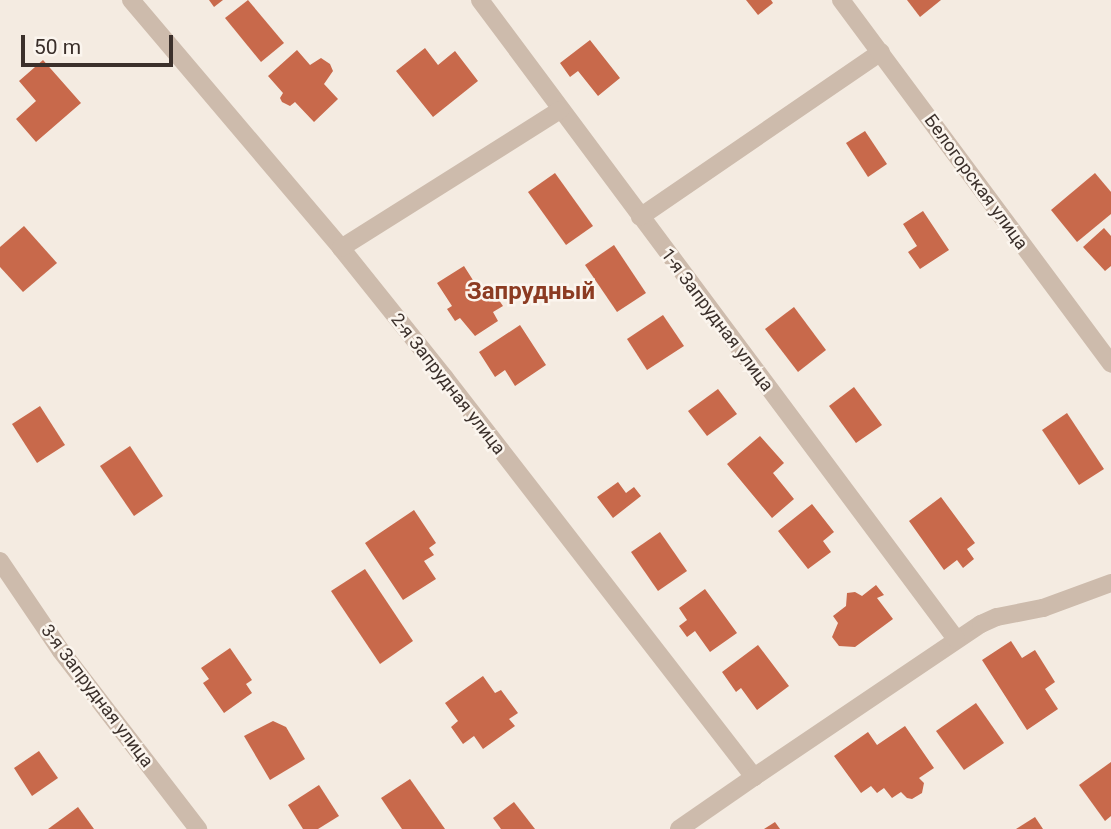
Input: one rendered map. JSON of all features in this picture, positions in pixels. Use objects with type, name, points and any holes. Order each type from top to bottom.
[{"type":"street","name":"2-я Запрудная улица","points":[[131,0],[341,248],[754,777]]},
{"type":"street","name":"1-я Запрудная улица","points":[[480,0],[956,639]]},
{"type":"street","name":"Белогорская улица","points":[[841,0],[1111,364]]},
{"type":"street","points":[[640,217],[881,52]]},
{"type":"street","points":[[341,248],[560,110]]},
{"type":"street","name":"3-я Запрудная улица","points":[[0,561],[61,651],[198,829]]},
{"type":"street","points":[[679,829],[956,639],[997,617],[1043,608],[1111,583]]},
{"type":"building","points":[[209,0],[223,0],[214,7]]},
{"type":"building","points":[[248,0],[284,43],[261,62],[225,18]]},
{"type":"building","points":[[746,0],[771,0],[773,3],[758,15]]},
{"type":"building","points":[[907,0],[941,0],[920,17]]},
{"type":"building","points":[[590,40],[620,78],[598,96],[578,71],[570,77],[560,63]]},
{"type":"building","points":[[425,48],[438,65],[455,51],[478,81],[433,117],[396,71]]},
{"type":"building","points":[[297,50],[310,65],[321,58],[330,64],[333,71],[324,84],[338,99],[314,122],[295,102],[290,106],[282,102],[280,98],[283,93],[268,76]]},
{"type":"building","points":[[43,60],[81,103],[36,142],[16,119],[36,101],[19,81]]},
{"type":"building","points":[[865,131],[887,164],[868,177],[846,143]]},
{"type":"building","points":[[555,173],[593,226],[566,245],[528,192]]},
{"type":"building","points":[[1095,173],[1111,192],[1111,214],[1077,242],[1051,210]]},
{"type":"building","points":[[923,211],[949,250],[920,269],[908,252],[917,246],[903,224]]},
{"type":"building","points":[[24,226],[57,263],[23,292],[0,267],[0,247]]},
{"type":"building","points":[[1104,228],[1111,236],[1111,266],[1105,271],[1083,247]]},
{"type":"building","points":[[614,245],[646,293],[617,312],[585,265]]},
{"type":"building","points":[[464,266],[485,299],[494,293],[503,306],[493,312],[498,321],[475,336],[460,318],[455,321],[447,309],[452,306],[437,283]]},
{"type":"building","points":[[794,307],[826,350],[798,372],[765,329]]},
{"type":"building","points":[[663,315],[684,346],[647,370],[627,339]]},
{"type":"building","points":[[520,325],[546,365],[515,386],[505,370],[495,377],[479,352]]},
{"type":"building","points":[[854,387],[882,425],[856,443],[829,406]]},
{"type":"building","points":[[718,389],[737,414],[707,436],[688,411]]},
{"type":"building","points":[[40,406],[65,445],[37,463],[12,424]]},
{"type":"building","points":[[1067,413],[1104,469],[1079,485],[1042,430]]},
{"type":"building","points":[[760,436],[784,463],[773,473],[794,499],[772,518],[727,464]]},
{"type":"building","points":[[130,446],[163,496],[134,516],[100,466]]},
{"type":"building","points":[[618,482],[626,493],[634,487],[641,496],[613,518],[597,497]]},
{"type":"building","points":[[941,497],[975,543],[967,549],[974,559],[963,568],[957,560],[944,570],[909,521]]},
{"type":"building","points":[[812,504],[834,532],[823,541],[831,552],[808,569],[778,531]]},
{"type":"building","points":[[414,510],[436,543],[429,548],[434,555],[424,561],[436,579],[403,600],[365,543]]},
{"type":"building","points":[[660,532],[687,571],[658,591],[631,552]]},
{"type":"building","points":[[365,569],[413,641],[380,664],[331,591]]},
{"type":"building","points":[[876,585],[884,595],[877,598],[893,619],[855,647],[839,646],[832,637],[838,623],[833,616],[846,606],[847,593],[855,592],[862,596]]},
{"type":"building","points":[[705,589],[737,633],[710,652],[695,631],[687,637],[679,626],[687,620],[679,608]]},
{"type":"building","points":[[1011,641],[1022,658],[1035,650],[1055,682],[1045,689],[1058,709],[1027,730],[982,660]]},
{"type":"building","points":[[758,645],[789,686],[757,710],[741,688],[736,692],[722,672]]},
{"type":"building","points":[[230,648],[252,680],[246,684],[252,693],[224,713],[203,683],[209,679],[201,668]]},
{"type":"building","points":[[483,676],[495,693],[501,690],[518,713],[509,719],[515,726],[483,749],[474,736],[463,744],[451,727],[458,721],[445,703]]},
{"type":"building","points":[[976,703],[1004,743],[964,770],[936,731]]},
{"type":"building","points":[[273,721],[286,727],[305,759],[270,780],[244,736]]},
{"type":"building","points":[[905,726],[934,768],[919,778],[924,783],[922,793],[912,799],[901,792],[892,798],[884,788],[877,793],[871,786],[861,793],[834,756],[868,732],[877,745]]},
{"type":"building","points":[[39,751],[58,778],[32,796],[14,768]]},
{"type":"building","points":[[1111,762],[1111,816],[1105,821],[1079,785]]},
{"type":"building","points":[[410,779],[445,829],[402,829],[381,798]]},
{"type":"building","points":[[319,785],[339,816],[318,829],[303,829],[288,805]]},
{"type":"building","points":[[514,802],[535,829],[501,829],[493,818]]},
{"type":"building","points":[[78,807],[94,829],[48,829]]},
{"type":"building","points":[[1035,817],[1043,829],[1016,829]]},
{"type":"building","points":[[775,822],[780,829],[764,829]]},
{"type":"district","name":"Запрудный","points":[[531,292]]}]
